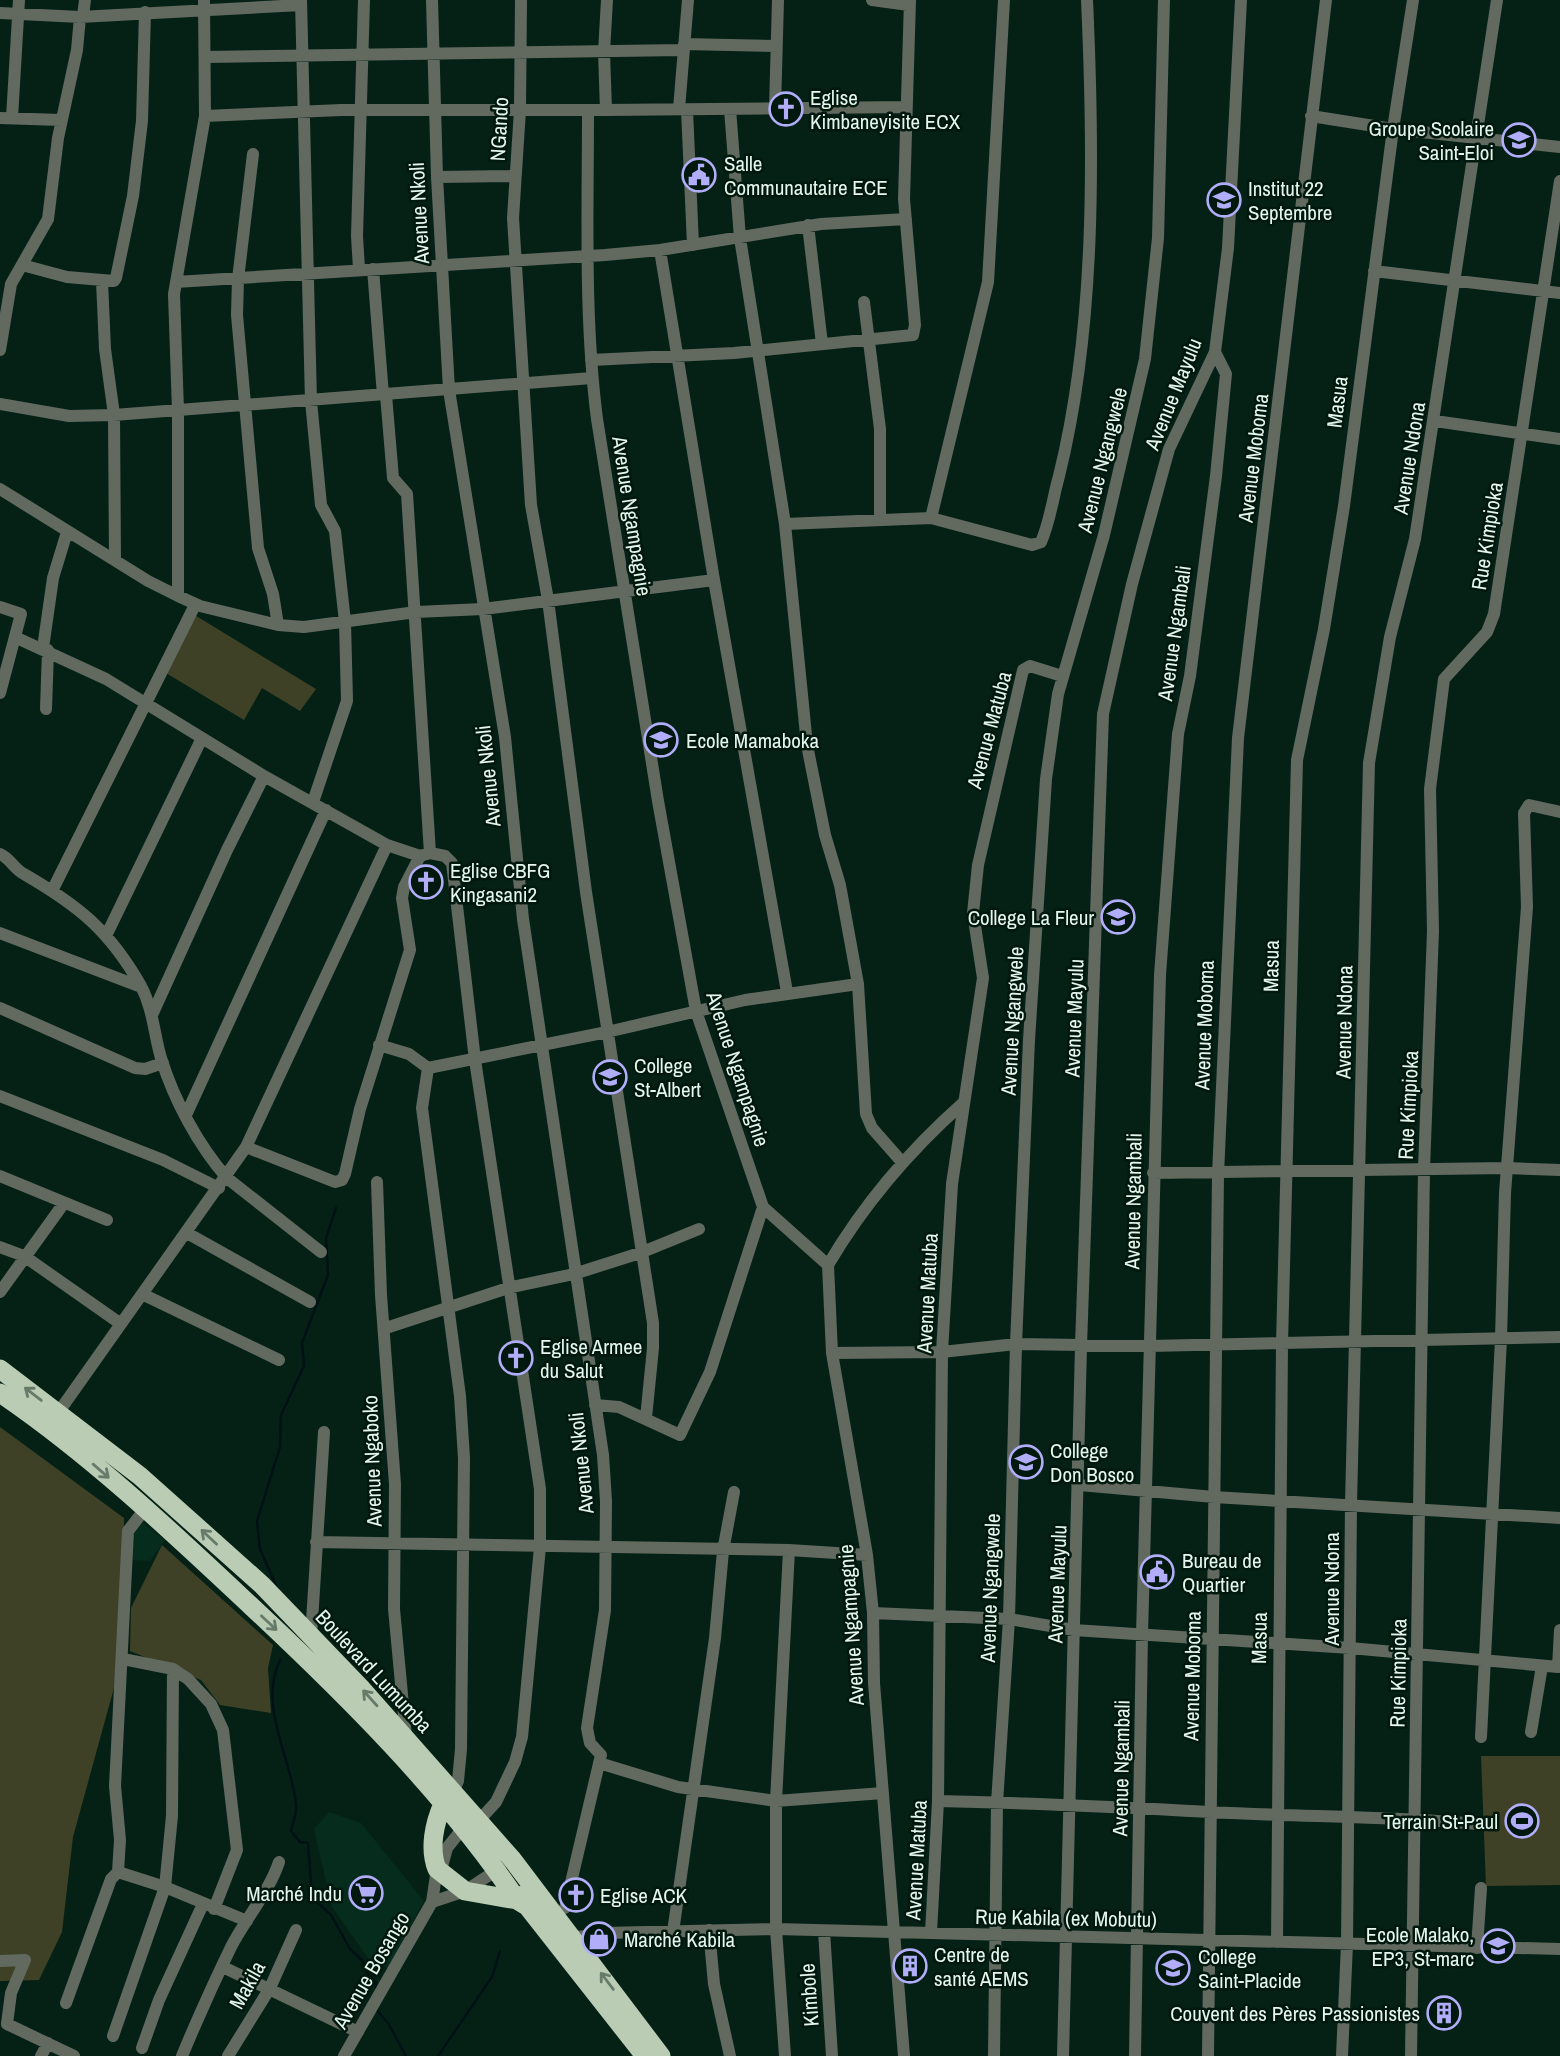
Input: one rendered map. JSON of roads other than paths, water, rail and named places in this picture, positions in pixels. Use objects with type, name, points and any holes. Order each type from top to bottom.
[{"type":"highway","name":"Boulevard Lumumba","points":[[0,1369],[190,1518],[262,1585],[406,1738],[449,1798],[504,1864],[534,1887],[661,2056]]},
{"type":"highway","name":"Boulevard Lumumba","points":[[0,1393],[49,1426],[145,1509],[300,1651],[437,1794],[449,1798]]},
{"type":"highway","points":[[449,1798],[436,1819],[434,1835],[437,1870],[465,1891],[517,1900],[534,1887]]},
{"type":"highway","name":"Boulevard Lumumba","points":[[504,1864],[517,1900],[527,1906],[645,2056]]},
{"type":"street","points":[[19,0],[6,118],[61,120]]},
{"type":"street","points":[[0,350],[2,315],[11,284],[48,219],[61,120],[85,0]]},
{"type":"street","points":[[359,270],[356,236],[364,0]]},
{"type":"street","name":"Avenue Nkoli","points":[[432,0],[434,110],[449,390],[505,737],[523,919],[540,1044],[603,1455],[605,1610],[587,1728],[590,1743],[600,1756]]},
{"type":"street","name":"NGando","points":[[521,0],[515,260],[531,505],[548,600],[607,1032],[653,1323],[646,1419]]},
{"type":"street","points":[[606,110],[604,52],[607,0]]},
{"type":"street","points":[[688,0],[683,47],[683,110],[693,245]]},
{"type":"street","points":[[775,108],[778,0]]},
{"type":"street","points":[[591,360],[677,357],[908,337],[915,330],[906,219],[905,107],[910,2],[872,0]]},
{"type":"street","points":[[932,518],[988,282],[1004,0]]},
{"type":"street","points":[[785,524],[880,518],[932,518],[1032,545],[1041,542],[1065,453],[1079,370],[1089,191],[1087,0]]},
{"type":"street","name":"Avenue Ngangwele","points":[[994,2056],[998,1935],[997,1803],[1009,1619],[1016,1344],[1046,779],[1062,676],[1104,534],[1145,359],[1157,253],[1164,0]]},
{"type":"street","name":"Avenue Mayulu","points":[[1063,2056],[1080,1485],[1081,1346],[1103,714],[1132,584],[1169,449],[1215,352],[1228,248],[1241,0]]},
{"type":"street","name":"Avenue Moboma","points":[[1208,2056],[1218,1174],[1238,738],[1326,0]]},
{"type":"street","name":"Masua","points":[[1277,1942],[1282,1344],[1288,1172],[1289,968],[1297,760],[1336,560],[1392,129],[1413,0]]},
{"type":"street","name":"Avenue Ndona","points":[[1342,2056],[1347,1944],[1351,1504],[1368,763],[1390,636],[1415,539],[1497,0]]},
{"type":"street","points":[[0,13],[82,17],[204,4],[301,3],[311,401],[321,505],[335,530],[345,622],[346,707],[313,802]]},
{"type":"street","points":[[178,596],[176,282],[205,116],[204,4]]},
{"type":"street","points":[[22,265],[67,277],[102,281],[116,278],[133,196],[142,121],[145,12]]},
{"type":"street","points":[[205,57],[604,52],[683,47],[776,46]]},
{"type":"street","points":[[205,116],[361,110],[905,107]]},
{"type":"street","points":[[730,109],[740,238],[785,524],[807,746],[825,835],[840,885],[858,984],[866,1114],[872,1128],[901,1161]]},
{"type":"street","name":"Avenue Ngampagnie","points":[[588,110],[587,256],[592,378],[624,591],[696,1011],[763,1207],[828,1265],[832,1353],[867,1555],[873,1613],[874,1682],[904,2056]]},
{"type":"street","points":[[1311,116],[1392,129],[1560,147]]},
{"type":"street","points":[[253,154],[238,279],[244,406],[258,548],[273,594],[278,625]]},
{"type":"street","points":[[437,177],[515,176]]},
{"type":"street","name":"Rue Kimpioka","points":[[1411,2056],[1424,1169],[1433,931],[1430,789],[1440,699],[1449,671],[1492,623],[1560,181]]},
{"type":"street","points":[[176,282],[441,267],[660,250],[808,225],[906,219]]},
{"type":"street","points":[[808,225],[822,344]]},
{"type":"street","points":[[660,250],[714,580],[787,992]]},
{"type":"street","points":[[246,1147],[335,1182],[342,1180],[379,1045],[410,950],[402,898],[404,887],[425,854],[416,612],[407,494],[393,478],[373,269]]},
{"type":"street","points":[[1374,271],[1560,293]]},
{"type":"street","points":[[102,281],[105,349],[114,415],[115,560]]},
{"type":"street","points":[[864,302],[880,429],[880,518]]},
{"type":"street","name":"Avenue Ngambali","points":[[1135,2056],[1142,1635],[1160,975],[1178,734],[1190,676],[1216,476],[1226,374],[1215,352]]},
{"type":"street","points":[[0,404],[69,416],[114,415],[592,378]]},
{"type":"street","points":[[1434,421],[1560,439]]},
{"type":"street","points":[[0,489],[67,532],[195,605],[278,625],[304,627],[416,612],[483,609],[714,580]]},
{"type":"street","points":[[46,709],[46,649],[53,578],[67,532]]},
{"type":"street","points":[[53,889],[195,605]]},
{"type":"street","points":[[0,607],[21,614],[0,693]]},
{"type":"street","points":[[16,638],[46,649],[106,679],[264,776],[387,845],[445,856],[452,863],[475,1060],[540,1489],[540,1547],[522,1737],[515,1762],[496,1802],[451,1841],[437,1870],[432,1902],[465,1891],[504,1864]]},
{"type":"street","name":"Avenue Matuba","points":[[931,1933],[938,1801],[942,1352],[952,1184],[983,972],[975,942],[973,913],[978,865],[990,803],[1023,670],[1027,666],[1062,676]]},
{"type":"street","points":[[106,936],[202,738]]},
{"type":"street","points":[[152,1015],[227,850],[264,776]]},
{"type":"street","points":[[1481,1737],[1507,1168],[1527,907],[1525,809],[1529,805],[1560,812]]},
{"type":"street","points":[[186,1115],[326,810]]},
{"type":"street","points":[[58,1413],[246,1147],[387,845]]},
{"type":"street","points":[[0,854],[23,874],[53,889],[77,907],[106,936],[141,987],[152,1015],[171,1088],[223,1183]]},
{"type":"street","points":[[0,933],[141,987]]},
{"type":"street","points":[[379,1045],[410,1055],[428,1068],[787,992],[858,984]]},
{"type":"street","points":[[0,1008],[135,1068],[145,1069],[163,1063]]},
{"type":"street","points":[[428,1068],[422,1108],[460,1396],[465,1545],[461,1749],[449,1798]]},
{"type":"street","points":[[0,1096],[223,1183],[321,1252]]},
{"type":"street","points":[[828,1265],[853,1223],[901,1161],[963,1102]]},
{"type":"street","points":[[1153,1173],[1507,1168],[1560,1170]]},
{"type":"street","points":[[0,1176],[107,1220]]},
{"type":"street","name":"Avenue Ngaboko","points":[[377,1182],[381,1295],[386,1328],[395,1484],[397,1653],[406,1738]]},
{"type":"street","points":[[0,1292],[64,1202]]},
{"type":"street","points":[[595,1405],[619,1407],[675,1435],[682,1432],[714,1360],[763,1207]]},
{"type":"street","points":[[386,1328],[508,1288],[574,1274],[640,1254],[699,1229]]},
{"type":"street","points":[[187,1233],[310,1302]]},
{"type":"street","points":[[0,1247],[24,1256],[121,1324]]},
{"type":"street","points":[[142,1294],[279,1360]]},
{"type":"street","points":[[832,1353],[942,1352],[1016,1344],[1149,1346],[1560,1337]]},
{"type":"street","points":[[312,1637],[324,1432]]},
{"type":"street","points":[[1080,1485],[1214,1497],[1420,1507],[1560,1518]]},
{"type":"street","points":[[673,1932],[715,1638],[723,1550],[734,1492]]},
{"type":"street","points":[[66,2003],[111,1879],[118,1872],[120,1840],[115,1786],[128,1531],[145,1509]]},
{"type":"street","points":[[316,1542],[789,1550],[867,1555]]},
{"type":"street","points":[[785,2056],[776,1929],[776,1801],[789,1550]]},
{"type":"street","points":[[873,1613],[1009,1619],[1074,1630],[1350,1648],[1559,1667],[1560,1630]]},
{"type":"street","points":[[123,1659],[173,1669],[188,1679],[211,1704],[223,1730],[237,1850],[159,2000],[142,2048]]},
{"type":"street","points":[[1531,1732],[1542,1666]]},
{"type":"street","points":[[113,2036],[165,1887],[172,1816],[173,1669]]},
{"type":"street","points":[[565,1908],[600,1756],[693,1790],[776,1801],[883,1793]]},
{"type":"street","points":[[938,1801],[1140,1806],[1209,1812],[1415,1818],[1478,1824]]},
{"type":"street","points":[[182,2056],[223,1967],[259,1897],[273,1879],[279,1862]]},
{"type":"street","points":[[118,1872],[165,1887],[247,1921]]},
{"type":"street","points":[[1477,1948],[1481,1888]]},
{"type":"street","name":"Avenue Bosango","points":[[344,2056],[432,1902]]},
{"type":"street","name":"Rue Kabila (ex Mobutu)","points":[[572,1935],[579,1937],[604,1933],[776,1929],[1560,1949]]},
{"type":"street","name":"Makila","points":[[228,2056],[270,1988],[296,1930]]},
{"type":"street","points":[[709,1930],[714,1984],[730,2056]]},
{"type":"street","name":"Kimbole","points":[[824,1931],[832,2056]]},
{"type":"street","points":[[0,1961],[25,1959],[11,1993],[7,2024],[74,2056]]},
{"type":"street","points":[[223,1967],[358,2032]]},
{"type":"street","points":[[41,2056],[48,2043]]},
{"type":"waterway","points":[[277,1588],[260,1549],[257,1521],[280,1447],[281,1415],[304,1366],[302,1343],[328,1275],[326,1238],[336,1208]]},
{"type":"waterway","points":[[280,1660],[274,1678],[274,1714],[296,1804],[291,1831],[300,1842],[308,1843],[312,1897],[331,1915],[350,1949],[362,1960],[367,1973],[376,1983],[376,1989]]},
{"type":"waterway","points":[[438,2056],[492,1977],[500,1951]]},
{"type":"waterway","points":[[376,2009],[388,2023],[406,2056]]},
{"type":"place","name":"Eglise Kimbaneyisite ECX","points":[[786,109]]},
{"type":"place","name":"Groupe Scolaire Saint-Eloi","points":[[1519,140]]},
{"type":"place","name":"Salle Communautaire ECE","points":[[699,175]]},
{"type":"place","name":"Institut 22 Septembre","points":[[1224,200]]},
{"type":"place","name":"Ecole Mamaboka","points":[[661,740]]},
{"type":"place","name":"Eglise CBFG Kingasani2","points":[[426,882]]},
{"type":"place","name":"College La Fleur","points":[[1118,917]]},
{"type":"place","name":"College St-Albert","points":[[610,1077]]},
{"type":"place","name":"Eglise Armee du Salut","points":[[516,1358]]},
{"type":"place","name":"College Don Bosco","points":[[1026,1462]]},
{"type":"place","name":"Bureau de Quartier","points":[[1157,1572]]},
{"type":"place","name":"Terrain St-Paul","points":[[1522,1821]]},
{"type":"place","name":"Marché Indu","points":[[366,1893]]},
{"type":"place","name":"Eglise ACK","points":[[576,1895]]},
{"type":"place","name":"Marché Kabila","points":[[599,1939]]},
{"type":"place","name":"Ecole Malako, EP3, St-marc","points":[[1498,1946]]},
{"type":"place","name":"Centre de santé AEMS","points":[[910,1966]]},
{"type":"place","name":"College Saint-Placide","points":[[1173,1968]]},
{"type":"place","name":"Couvent des Pères Passionistes","points":[[1444,2013]]}]
